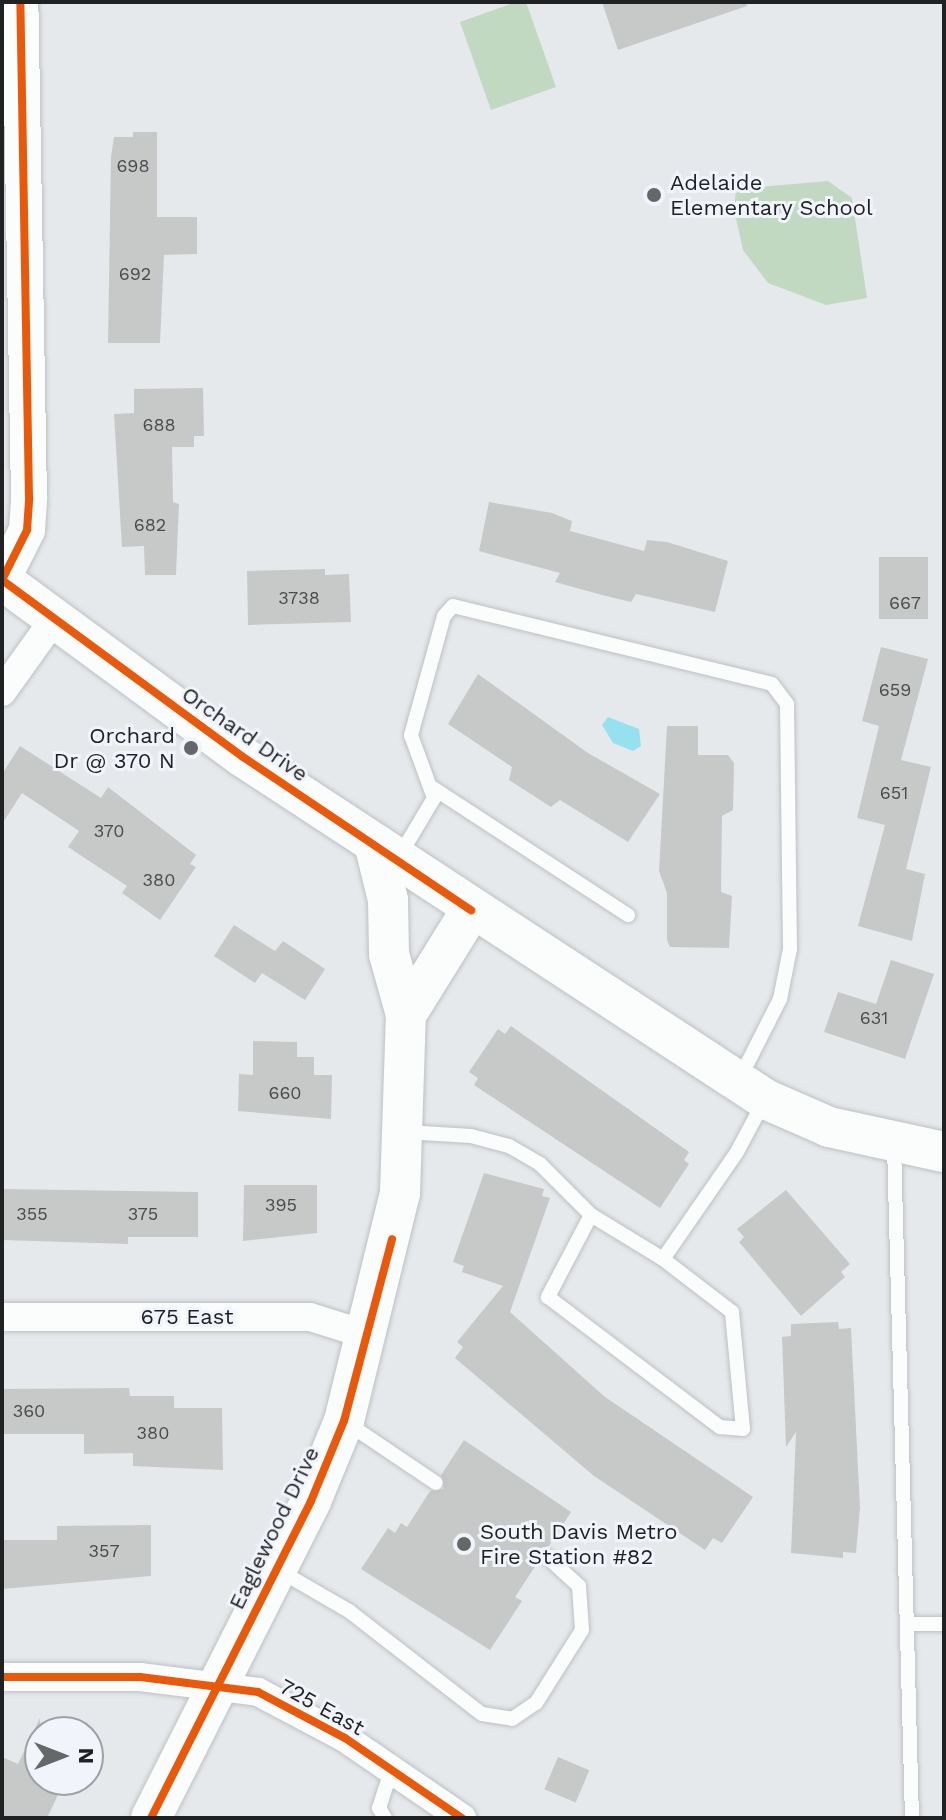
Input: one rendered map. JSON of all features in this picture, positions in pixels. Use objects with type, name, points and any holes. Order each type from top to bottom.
[{"type":"main road","name":"Orchard Drive","points":[[2,580],[243,757],[471,910],[751,1090],[829,1127],[894,1144],[944,1152]]},
{"type":"main road","points":[[386,851],[389,954],[406,1015]]},
{"type":"main road","points":[[406,1015],[471,910]]},
{"type":"main road","name":"Eaglewood Drive","points":[[151,1818],[276,1569],[344,1421],[368,1335],[397,1209],[404,1132],[406,1015]]},
{"type":"street","points":[[2,580],[27,530],[29,498],[20,2]]},
{"type":"street","points":[[2,692],[55,618]]},
{"type":"street","name":"675 East","points":[[2,1317],[310,1317],[368,1335]]},
{"type":"street","name":"725 East","points":[[2,1677],[218,1683],[258,1692],[392,1768],[462,1818]]},
{"type":"lane","points":[[386,851],[429,814],[433,788],[411,735],[444,616],[453,606],[772,684],[783,692],[788,972],[751,1090],[737,1152],[663,1259]]},
{"type":"lane","points":[[433,788],[628,915]]},
{"type":"lane","points":[[404,1132],[471,1136],[509,1146],[540,1164],[591,1215],[663,1259],[732,1312],[743,1429],[720,1427],[548,1297],[591,1215]]},
{"type":"lane","points":[[894,1144],[912,1818]]},
{"type":"lane","points":[[344,1421],[436,1483]]},
{"type":"lane","points":[[276,1569],[349,1611],[482,1714],[512,1719],[536,1703],[582,1630],[579,1586],[544,1554]]},
{"type":"lane","points":[[907,1624],[944,1624]]},
{"type":"lane","points":[[385,1818],[379,1808],[392,1768]]},
{"type":"green space","points":[[516,2],[526,2],[556,87],[491,110],[460,22]]},
{"type":"green space","points":[[828,181],[852,198],[867,298],[826,305],[768,283],[743,250],[734,209],[736,189]]},
{"type":"water","points":[[608,717],[639,729],[641,746],[633,751],[613,743],[602,725]]},
{"type":"building","points":[[602,2],[746,2],[747,6],[618,50]]},
{"type":"building","points":[[133,132],[157,132],[157,217],[197,217],[197,254],[164,255],[160,343],[108,343],[111,157],[114,137],[133,137]]},
{"type":"building","points":[[203,388],[204,436],[194,436],[194,447],[172,447],[173,502],[179,504],[176,575],[145,575],[144,546],[122,547],[114,414],[134,413],[134,389]]},
{"type":"building","points":[[489,502],[552,513],[572,521],[570,531],[644,551],[647,540],[667,542],[728,561],[715,612],[636,594],[631,602],[602,595],[555,582],[560,573],[479,551]]},
{"type":"building","points":[[879,557],[928,557],[928,619],[879,619]]},
{"type":"building","points":[[325,569],[325,575],[349,574],[351,622],[248,625],[247,571]]},
{"type":"building","points":[[881,647],[928,659],[901,760],[931,767],[906,869],[925,874],[912,941],[858,926],[885,825],[857,818],[879,726],[862,721]]},
{"type":"building","points":[[478,674],[588,753],[660,794],[628,842],[560,800],[551,807],[509,780],[512,767],[448,724]]},
{"type":"building","points":[[667,726],[698,726],[698,755],[728,755],[734,763],[733,810],[722,816],[721,892],[732,896],[729,948],[670,947],[667,940],[667,893],[659,871]]},
{"type":"building","points":[[20,746],[101,798],[108,787],[196,855],[190,864],[196,867],[160,920],[122,893],[127,886],[68,847],[79,831],[22,793],[2,824],[2,774]]},
{"type":"building","points":[[234,925],[275,951],[283,941],[325,969],[305,1000],[262,973],[255,983],[214,956]]},
{"type":"building","points":[[891,960],[934,974],[905,1059],[824,1032],[838,992],[876,1004]]},
{"type":"building","points":[[511,1026],[689,1152],[684,1160],[689,1164],[660,1208],[474,1085],[478,1078],[469,1072],[498,1029],[505,1034]]},
{"type":"building","points":[[253,1041],[297,1042],[297,1057],[314,1057],[314,1075],[332,1075],[331,1119],[238,1111],[239,1074],[253,1075]]},
{"type":"building","points":[[484,1173],[544,1189],[542,1196],[550,1198],[510,1312],[605,1397],[753,1497],[722,1543],[713,1538],[705,1550],[594,1476],[455,1358],[463,1347],[457,1342],[503,1286],[462,1272],[464,1266],[453,1262]]},
{"type":"building","points":[[244,1185],[317,1185],[317,1233],[243,1241]]},
{"type":"building","points":[[2,1189],[198,1192],[198,1237],[128,1237],[128,1244],[2,1240]]},
{"type":"building","points":[[786,1190],[850,1264],[841,1272],[845,1277],[801,1316],[739,1242],[744,1237],[737,1229]]},
{"type":"building","points":[[838,1322],[839,1329],[851,1328],[860,1508],[856,1553],[843,1552],[843,1558],[791,1553],[796,1432],[786,1447],[782,1337],[791,1336],[791,1324]]},
{"type":"building","points":[[129,1388],[130,1396],[174,1396],[174,1408],[222,1408],[223,1470],[133,1466],[133,1453],[84,1454],[84,1434],[2,1434],[2,1389]]},
{"type":"building","name":"South Davis Metro Fire Station #82","points":[[464,1440],[571,1512],[549,1546],[536,1548],[538,1562],[515,1597],[522,1601],[490,1650],[361,1569],[388,1528],[395,1533],[401,1523],[407,1527],[430,1491],[444,1489],[441,1475]]},
{"type":"building","points":[[151,1525],[151,1576],[2,1589],[2,1540],[57,1540],[57,1526]]},
{"type":"building","points":[[24,1751],[24,1796],[57,1796],[47,1818],[2,1818],[2,1757],[18,1764]]},
{"type":"building","points":[[558,1757],[589,1770],[576,1803],[544,1789]]},
{"type":"cycle path","points":[[2,580],[27,530],[29,498],[20,2]]},
{"type":"cycle path","points":[[2,580],[243,757],[471,910]]},
{"type":"cycle path","points":[[151,1818],[311,1501],[344,1421],[392,1239]]},
{"type":"cycle path","points":[[2,1677],[140,1677],[258,1692],[345,1738],[462,1818]]},
{"type":"place","name":"Adelaide Elementary School","points":[[654,195]]},
{"type":"place","name":"Orchard Dr @ 370 N","points":[[191,748]]},
{"type":"place","name":"South Davis Metro Fire Station #82","points":[[464,1544]]}]
